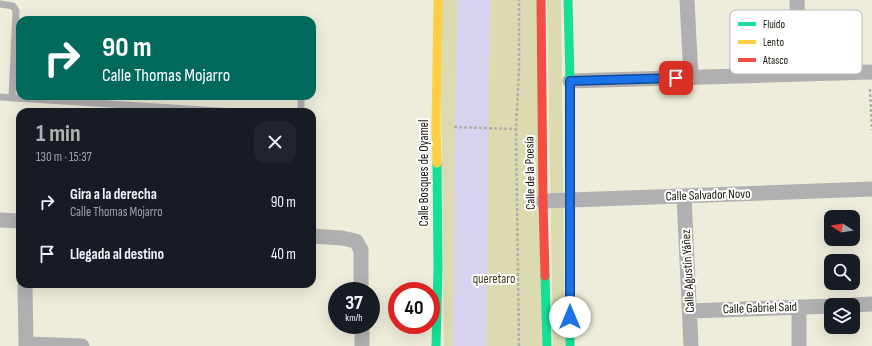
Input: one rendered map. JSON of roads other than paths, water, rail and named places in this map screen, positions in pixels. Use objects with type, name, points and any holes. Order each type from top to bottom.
[{"type":"street","name":"Calle Bosques de Oyamel","points":[[436,346],[438,267],[436,126],[438,0]]},
{"type":"street","name":"Calle de la Poesía","points":[[541,0],[543,201],[548,346]]},
{"type":"street","points":[[568,0],[570,81],[570,346]]},
{"type":"street","points":[[687,0],[691,78]]},
{"type":"street","points":[[797,0],[797,10]]},
{"type":"street","points":[[570,81],[800,74]]},
{"type":"street","name":"Calle Salvador Novo","points":[[543,201],[872,189]]},
{"type":"street","name":"Calle Agustín Yáñez","points":[[684,196],[691,346]]},
{"type":"street","points":[[0,220],[16,221]]},
{"type":"street","points":[[316,236],[342,238],[356,241],[361,250],[361,282]]},
{"type":"street","points":[[25,288],[27,345],[82,346]]},
{"type":"street","points":[[860,305],[872,304]]},
{"type":"street","name":"Calle Gabriel Said","points":[[690,310],[824,306]]},
{"type":"street","points":[[799,307],[799,346]]},
{"type":"street","points":[[362,334],[362,346]]},
{"type":"lane","points":[[0,4],[13,6],[16,11],[12,98]]},
{"type":"lane","points":[[0,97],[16,98]]},
{"type":"lane","points":[[44,100],[171,108]]},
{"type":"waterway","points":[[470,346],[474,0]]},
{"type":"park label","name":"queretaro","points":[[494,279]]}]
